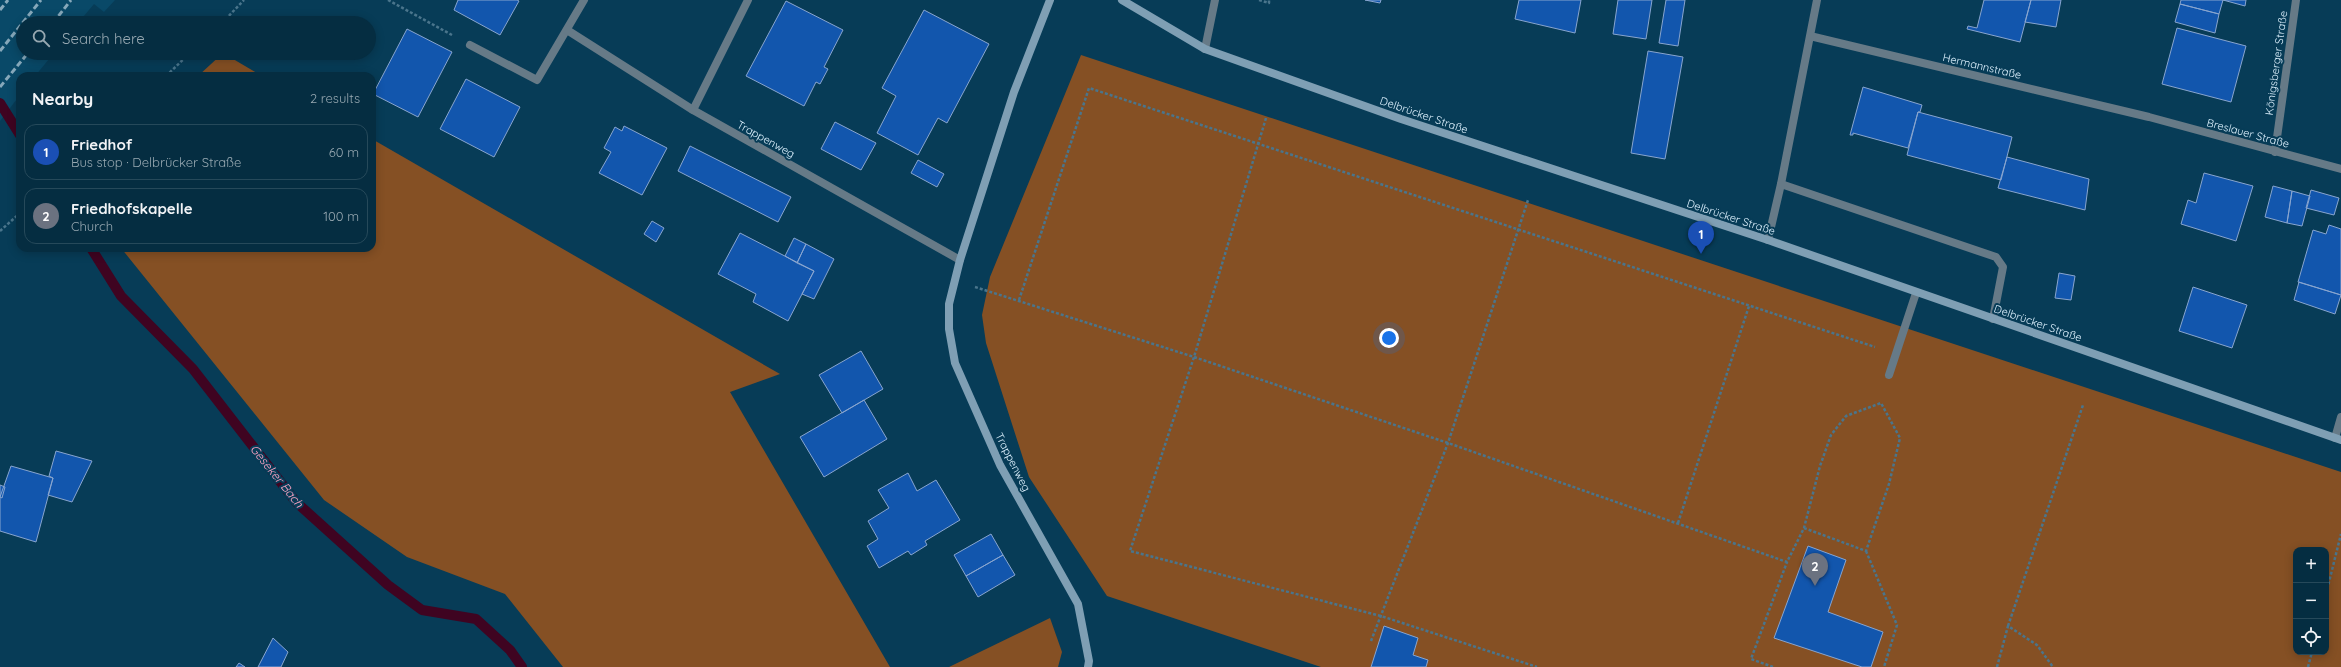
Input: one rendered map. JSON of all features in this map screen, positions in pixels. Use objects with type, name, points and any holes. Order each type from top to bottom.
[{"type":"main road","name":"Trappenweg","points":[[1050,0],[1014,92],[960,260],[949,304],[949,328],[955,363],[1000,465],[1078,604],[1089,661],[1088,667]]},
{"type":"main road","name":"Delbrücker Straße","points":[[1122,0],[1205,49],[1401,119],[1768,240],[1916,293],[2338,439]]},
{"type":"street","points":[[470,45],[537,80],[584,0]]},
{"type":"street","points":[[693,110],[748,0]]},
{"type":"street","points":[[1205,49],[1215,0]]},
{"type":"street","points":[[1768,240],[1781,184],[1817,0]]},
{"type":"street","name":"Königsberger Straße","points":[[2275,152],[2296,0]]},
{"type":"street","name":"Trappenweg","points":[[567,30],[693,110],[960,260]]},
{"type":"street","name":"Hermannstraße","points":[[1810,36],[2149,117]]},
{"type":"street","name":"Breslauer Straße","points":[[2149,117],[2341,169]]},
{"type":"street","points":[[1781,184],[1996,257],[2003,267],[1993,319]]},
{"type":"street","points":[[1889,375],[1916,293]]},
{"type":"street","points":[[2338,439],[2341,417]]},
{"type":"path","points":[[229,16],[244,0]]},
{"type":"path","points":[[388,0],[470,45]]},
{"type":"path","points":[[1259,0],[1269,3],[1269,0]]},
{"type":"path","points":[[170,72],[183,60]]},
{"type":"path","points":[[1019,300],[1090,88],[1874,346]]},
{"type":"path","points":[[1266,118],[1194,357],[1130,551],[1381,616],[1537,667]]},
{"type":"path","points":[[1371,641],[1448,443],[1528,200]]},
{"type":"path","points":[[0,231],[16,217]]},
{"type":"path","points":[[986,290],[1194,357],[1448,443],[1787,562]]},
{"type":"path","points":[[1678,523],[1749,306]]},
{"type":"path","points":[[1773,667],[1751,660],[1787,562],[1804,528],[1820,466],[1831,435],[1846,416],[1881,403],[1900,438],[1889,484],[1866,551],[1897,624],[1884,667]]},
{"type":"path","points":[[1997,667],[2008,626],[2083,405]]},
{"type":"path","points":[[1804,528],[1866,551]]},
{"type":"path","points":[[2329,583],[2341,534]]},
{"type":"path","points":[[2008,626],[2037,645],[2053,667]]},
{"type":"path","points":[[2308,667],[2311,655]]},
{"type":"shaded area","points":[[0,0],[115,0],[104,12],[94,4],[84,16],[16,16],[16,60],[48,60],[38,72],[16,72],[16,100],[0,121]]},
{"type":"shaded area","points":[[1081,55],[2341,472],[2341,667],[1321,667],[1107,596],[1029,477],[986,343],[982,315],[990,277]]},
{"type":"shaded area","points":[[215,60],[235,60],[255,72],[202,72]]},
{"type":"shaded area","points":[[376,141],[780,374],[730,392],[890,667],[563,667],[505,594],[407,557],[324,500],[124,252],[376,252]]},
{"type":"shaded area","points":[[1050,618],[1062,652],[1058,667],[949,667]]},
{"type":"building","points":[[458,0],[519,1],[500,35],[454,10]]},
{"type":"building","points":[[1365,0],[1381,0],[1380,3]]},
{"type":"building","points":[[1519,0],[1581,0],[1575,33],[1515,19]]},
{"type":"building","points":[[1618,0],[1652,0],[1646,39],[1613,34]]},
{"type":"building","points":[[1666,0],[1685,0],[1678,46],[1659,43]]},
{"type":"building","points":[[1984,0],[2031,0],[2020,42],[1967,29],[1968,26],[1977,28]]},
{"type":"building","points":[[2031,0],[2061,0],[2056,27],[2025,22]]},
{"type":"building","points":[[2181,0],[2223,0],[2219,14],[2180,4]]},
{"type":"building","points":[[2223,0],[2246,0],[2245,6]]},
{"type":"building","points":[[786,1],[843,30],[824,67],[828,69],[820,84],[816,82],[804,106],[746,76]]},
{"type":"building","points":[[2180,4],[2219,14],[2215,33],[2175,22]]},
{"type":"building","points":[[924,10],[989,44],[947,123],[938,118],[918,155],[877,133],[896,96],[882,88]]},
{"type":"building","points":[[2177,28],[2246,46],[2231,102],[2162,84]]},
{"type":"building","points":[[407,29],[452,52],[418,117],[376,96],[376,88]]},
{"type":"building","points":[[1648,51],[1683,57],[1665,159],[1631,153]]},
{"type":"building","points":[[466,79],[520,107],[494,157],[440,129]]},
{"type":"building","points":[[1863,87],[1922,105],[1920,112],[1918,112],[1908,148],[1853,133],[1853,135],[1850,135]]},
{"type":"building","points":[[1918,112],[2012,137],[2001,180],[1907,155]]},
{"type":"building","points":[[835,122],[876,143],[861,170],[821,149]]},
{"type":"building","points":[[624,126],[667,148],[642,195],[599,173],[611,152],[604,148],[615,127],[622,131]]},
{"type":"building","points":[[690,146],[791,197],[778,222],[678,171]]},
{"type":"building","points":[[2007,157],[2089,179],[2085,210],[1998,188]]},
{"type":"building","points":[[918,160],[944,174],[937,187],[911,173]]},
{"type":"building","points":[[2204,173],[2253,186],[2236,241],[2181,224],[2188,200],[2196,203]]},
{"type":"building","points":[[2273,186],[2292,191],[2287,223],[2265,217]]},
{"type":"building","points":[[2311,190],[2339,198],[2334,215],[2306,208]]},
{"type":"building","points":[[2292,191],[2310,196],[2302,226],[2287,223]]},
{"type":"building","points":[[652,221],[664,228],[656,242],[644,234]]},
{"type":"building","points":[[2329,225],[2341,229],[2341,295],[2298,282],[2313,230],[2326,234]]},
{"type":"building","points":[[740,233],[814,271],[788,321],[753,302],[756,294],[718,274]]},
{"type":"building","points":[[794,238],[806,244],[797,263],[785,256]]},
{"type":"building","points":[[806,244],[834,259],[814,299],[802,294],[814,271],[797,263]]},
{"type":"building","points":[[2059,273],[2075,276],[2071,300],[2055,298]]},
{"type":"building","points":[[2299,282],[2341,295],[2335,314],[2294,300]]},
{"type":"building","points":[[2193,287],[2247,305],[2232,348],[2179,331]]},
{"type":"building","points":[[861,351],[883,389],[842,413],[819,375]]},
{"type":"building","points":[[864,400],[887,439],[824,477],[800,437]]},
{"type":"building","points":[[56,451],[92,461],[72,502],[48,495],[53,478],[49,476]]},
{"type":"building","points":[[11,466],[53,478],[36,542],[0,531],[0,497]]},
{"type":"building","points":[[908,473],[917,491],[936,480],[960,520],[925,541],[927,545],[911,555],[908,551],[879,568],[867,546],[878,539],[868,521],[889,508],[878,490]]},
{"type":"building","points":[[0,485],[5,487],[2,498],[0,497]]},
{"type":"building","points":[[991,534],[1003,555],[966,576],[954,555]]},
{"type":"building","points":[[1808,546],[1846,560],[1828,612],[1883,632],[1871,667],[1862,667],[1774,638]]},
{"type":"building","points":[[1003,555],[1015,575],[978,597],[966,576]]},
{"type":"building","points":[[1384,626],[1418,638],[1413,655],[1428,660],[1426,667],[1371,667]]},
{"type":"building","points":[[273,638],[288,652],[281,667],[258,667]]},
{"type":"building","points":[[239,663],[245,667],[236,667]]},
{"type":"waterway","name":"Geseker Bach","points":[[0,103],[16,129]]},
{"type":"waterway","name":"Geseker Bach","points":[[94,252],[121,296],[193,369],[296,502],[388,585],[422,610],[476,619],[510,650],[522,667]]},
{"type":"railway","points":[[0,10],[8,0]]},
{"type":"railway","points":[[28,16],[41,0]]},
{"type":"railway","points":[[58,16],[71,0]]},
{"type":"railway","points":[[0,51],[16,31]]},
{"type":"railway","points":[[0,87],[22,60]]},
{"type":"place","name":"Friedhof","points":[[1701,254]]},
{"type":"place","name":"Friedhofskapelle","points":[[1815,586]]}]
